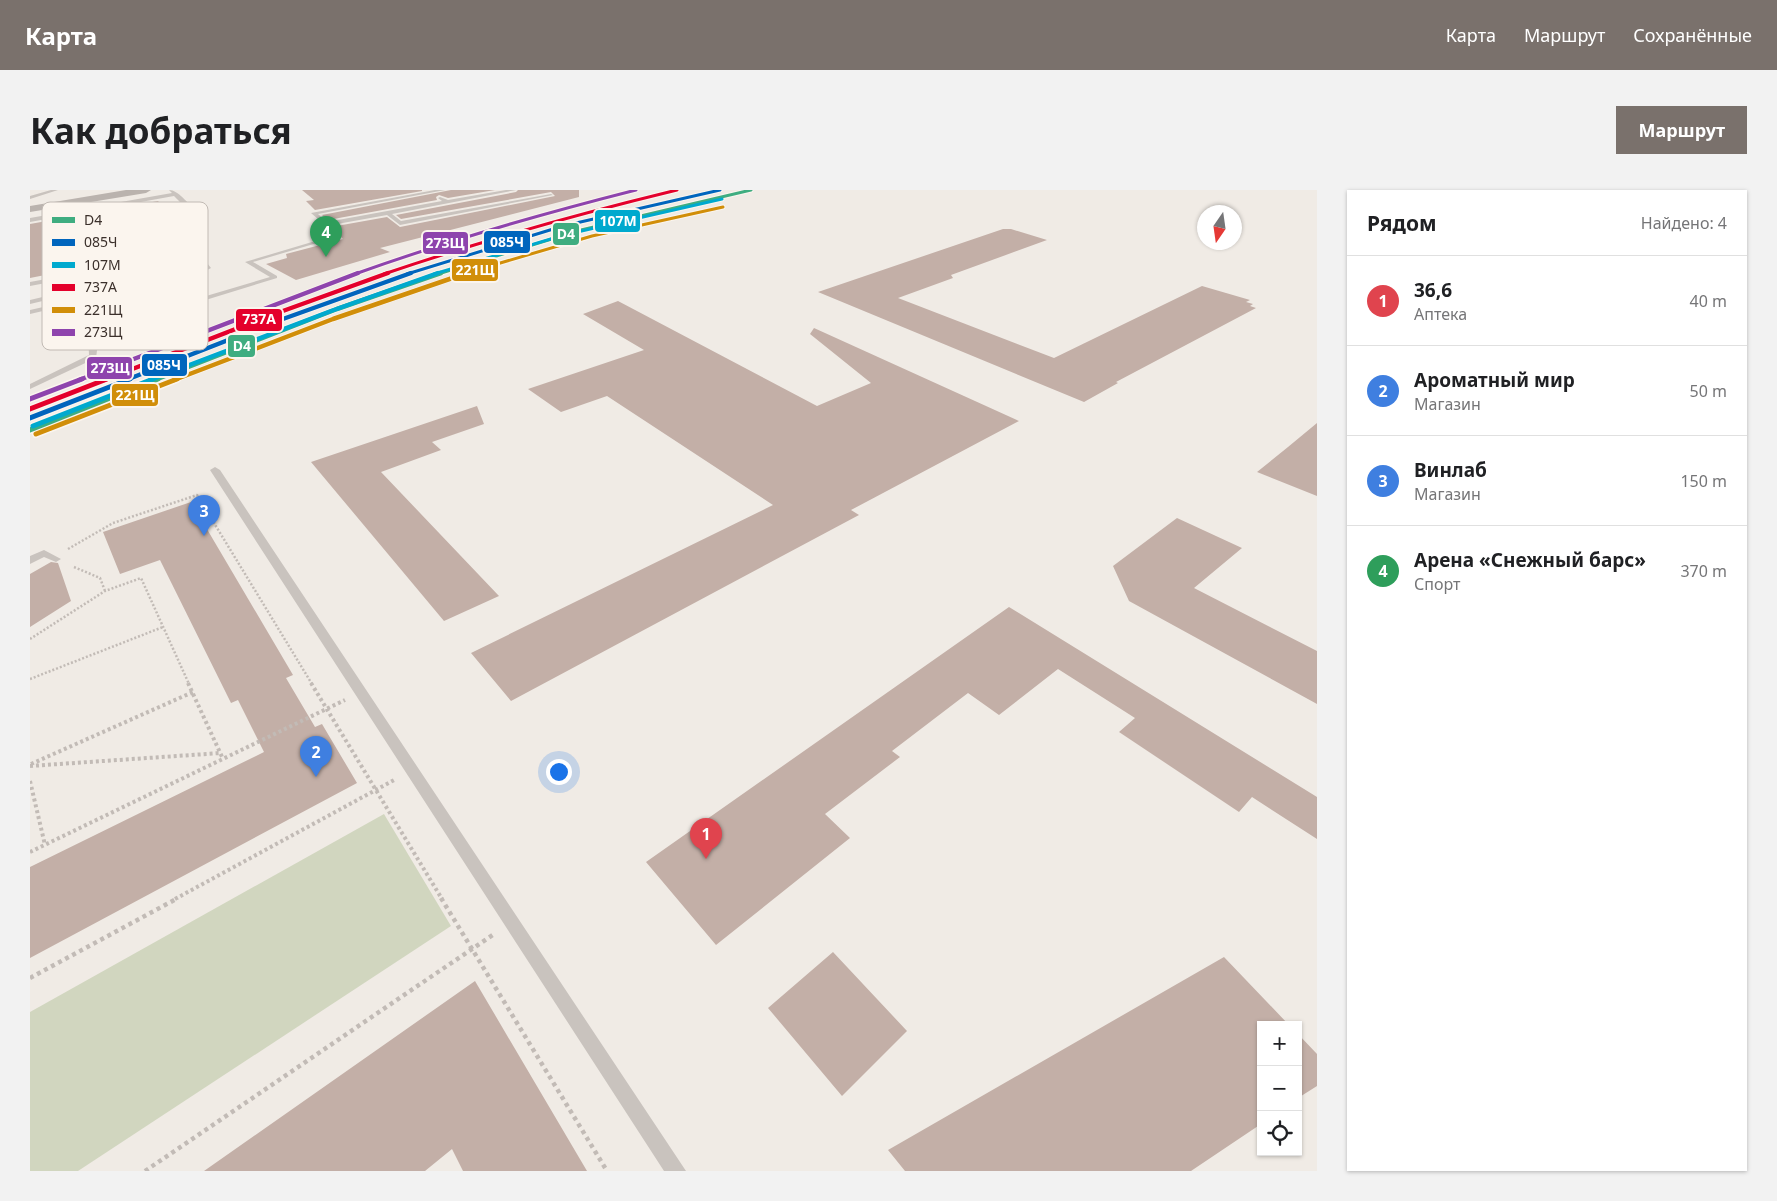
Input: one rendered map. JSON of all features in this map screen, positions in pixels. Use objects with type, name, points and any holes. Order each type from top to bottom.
[{"type":"street","points":[[73,202],[146,190]]},
{"type":"lane","points":[[30,198],[56,190]]},
{"type":"lane","points":[[443,190],[314,213],[326,224],[514,190]]},
{"type":"lane","points":[[429,191],[447,202]]},
{"type":"lane","points":[[122,202],[173,192],[183,202]]},
{"type":"lane","points":[[388,213],[400,223],[551,195]]},
{"type":"lane","points":[[208,297],[275,277],[248,262],[314,243]]},
{"type":"lane","points":[[30,387],[92,356],[93,350]]},
{"type":"lane","points":[[215,470],[676,1171]]},
{"type":"lane","points":[[30,561],[44,554],[54,558]]},
{"type":"path","points":[[54,558],[113,523],[197,495],[607,1171]]},
{"type":"path","points":[[74,567],[100,578],[105,591]]},
{"type":"path","points":[[30,639],[105,591],[141,578],[223,759]]},
{"type":"path","points":[[30,679],[163,627]]},
{"type":"path","points":[[30,765],[193,692]]},
{"type":"path","points":[[30,852],[360,693]]},
{"type":"path","points":[[30,765],[221,754]]},
{"type":"path","points":[[30,978],[412,770]]},
{"type":"path","points":[[30,781],[45,845]]},
{"type":"path","points":[[145,1171],[512,922]]},
{"type":"green space","points":[[384,814],[451,926],[78,1171],[30,1171],[30,1012]]},
{"type":"building","points":[[302,190],[422,191],[315,210],[306,201],[314,200]]},
{"type":"building","points":[[451,190],[495,190],[448,198],[439,195],[436,197],[437,200],[328,220],[322,215]]},
{"type":"building","points":[[518,190],[579,190],[579,197],[380,248],[390,252],[296,280],[266,264],[287,258],[286,254],[343,239],[331,227],[387,217],[400,227],[555,196],[551,192],[401,219],[396,215],[516,192]]},
{"type":"building","points":[[42,222],[42,276],[30,278],[30,224]]},
{"type":"building","points":[[1003,229],[1011,229],[1047,240],[951,275],[953,278],[898,298],[1054,358],[1202,286],[1250,300],[1246,302],[1253,304],[1250,306],[1256,308],[1116,382],[1118,383],[1084,402],[818,292]]},
{"type":"building","points":[[618,301],[817,406],[871,383],[810,334],[814,328],[1019,421],[851,510],[859,515],[511,701],[471,653],[773,505],[607,396],[561,412],[528,389],[644,350],[583,314]]},
{"type":"building","points":[[477,406],[484,424],[432,442],[441,450],[381,472],[499,596],[444,621],[311,462]]},
{"type":"building","points":[[1317,423],[1317,496],[1257,472],[1288,447]]},
{"type":"building","points":[[191,502],[293,675],[286,678],[315,727],[322,724],[357,783],[30,958],[30,867],[264,752],[238,700],[231,703],[160,560],[120,574],[103,532]]},
{"type":"building","points":[[1177,518],[1242,548],[1194,588],[1317,651],[1317,704],[1129,601],[1113,566]]},
{"type":"building","points":[[51,562],[58,563],[71,601],[30,627],[30,574]]},
{"type":"building","points":[[1009,607],[1317,797],[1317,839],[1252,797],[1239,812],[1119,732],[1135,718],[1058,669],[999,715],[968,693],[892,751],[900,757],[825,814],[850,838],[716,945],[646,862]]},
{"type":"building","points":[[833,952],[907,1031],[842,1096],[768,1008]]},
{"type":"building","points":[[1224,957],[1285,1021],[1257,1021],[1257,1127],[1191,1171],[905,1171],[888,1150]]},
{"type":"building","points":[[475,981],[587,1171],[463,1171],[452,1149],[425,1171],[204,1171]]},
{"type":"building","points":[[1302,1038],[1317,1054],[1317,1086],[1302,1095]]},
{"type":"transit line","name":"273Щ","points":[[208,329],[405,256],[558,209],[636,190]]},
{"type":"transit line","name":"737А","points":[[208,340],[349,286],[511,233],[677,190]]},
{"type":"transit line","name":"085Ч","points":[[208,348],[389,280],[537,233],[589,219],[720,190]]},
{"type":"transit line","name":"D4","points":[[30,430],[337,309],[462,266],[609,222],[751,190]]},
{"type":"transit line","name":"107М","points":[[33,426],[271,333],[451,268],[564,235],[722,199]]},
{"type":"transit line","name":"221Щ","points":[[36,434],[333,319],[453,277],[592,236],[723,207]]},
{"type":"transit line","name":"273Щ","points":[[30,399],[155,350]]},
{"type":"transit line","name":"737А","points":[[30,409],[181,350]]},
{"type":"transit line","name":"085Ч","points":[[30,418],[203,350]]},
{"type":"place","name":"Арена «Снежный барс»","points":[[326,257]]},
{"type":"place","name":"Винлаб","points":[[204,536]]},
{"type":"place","name":"Ароматный мир","points":[[316,777]]},
{"type":"place","name":"36,6","points":[[706,859]]}]
